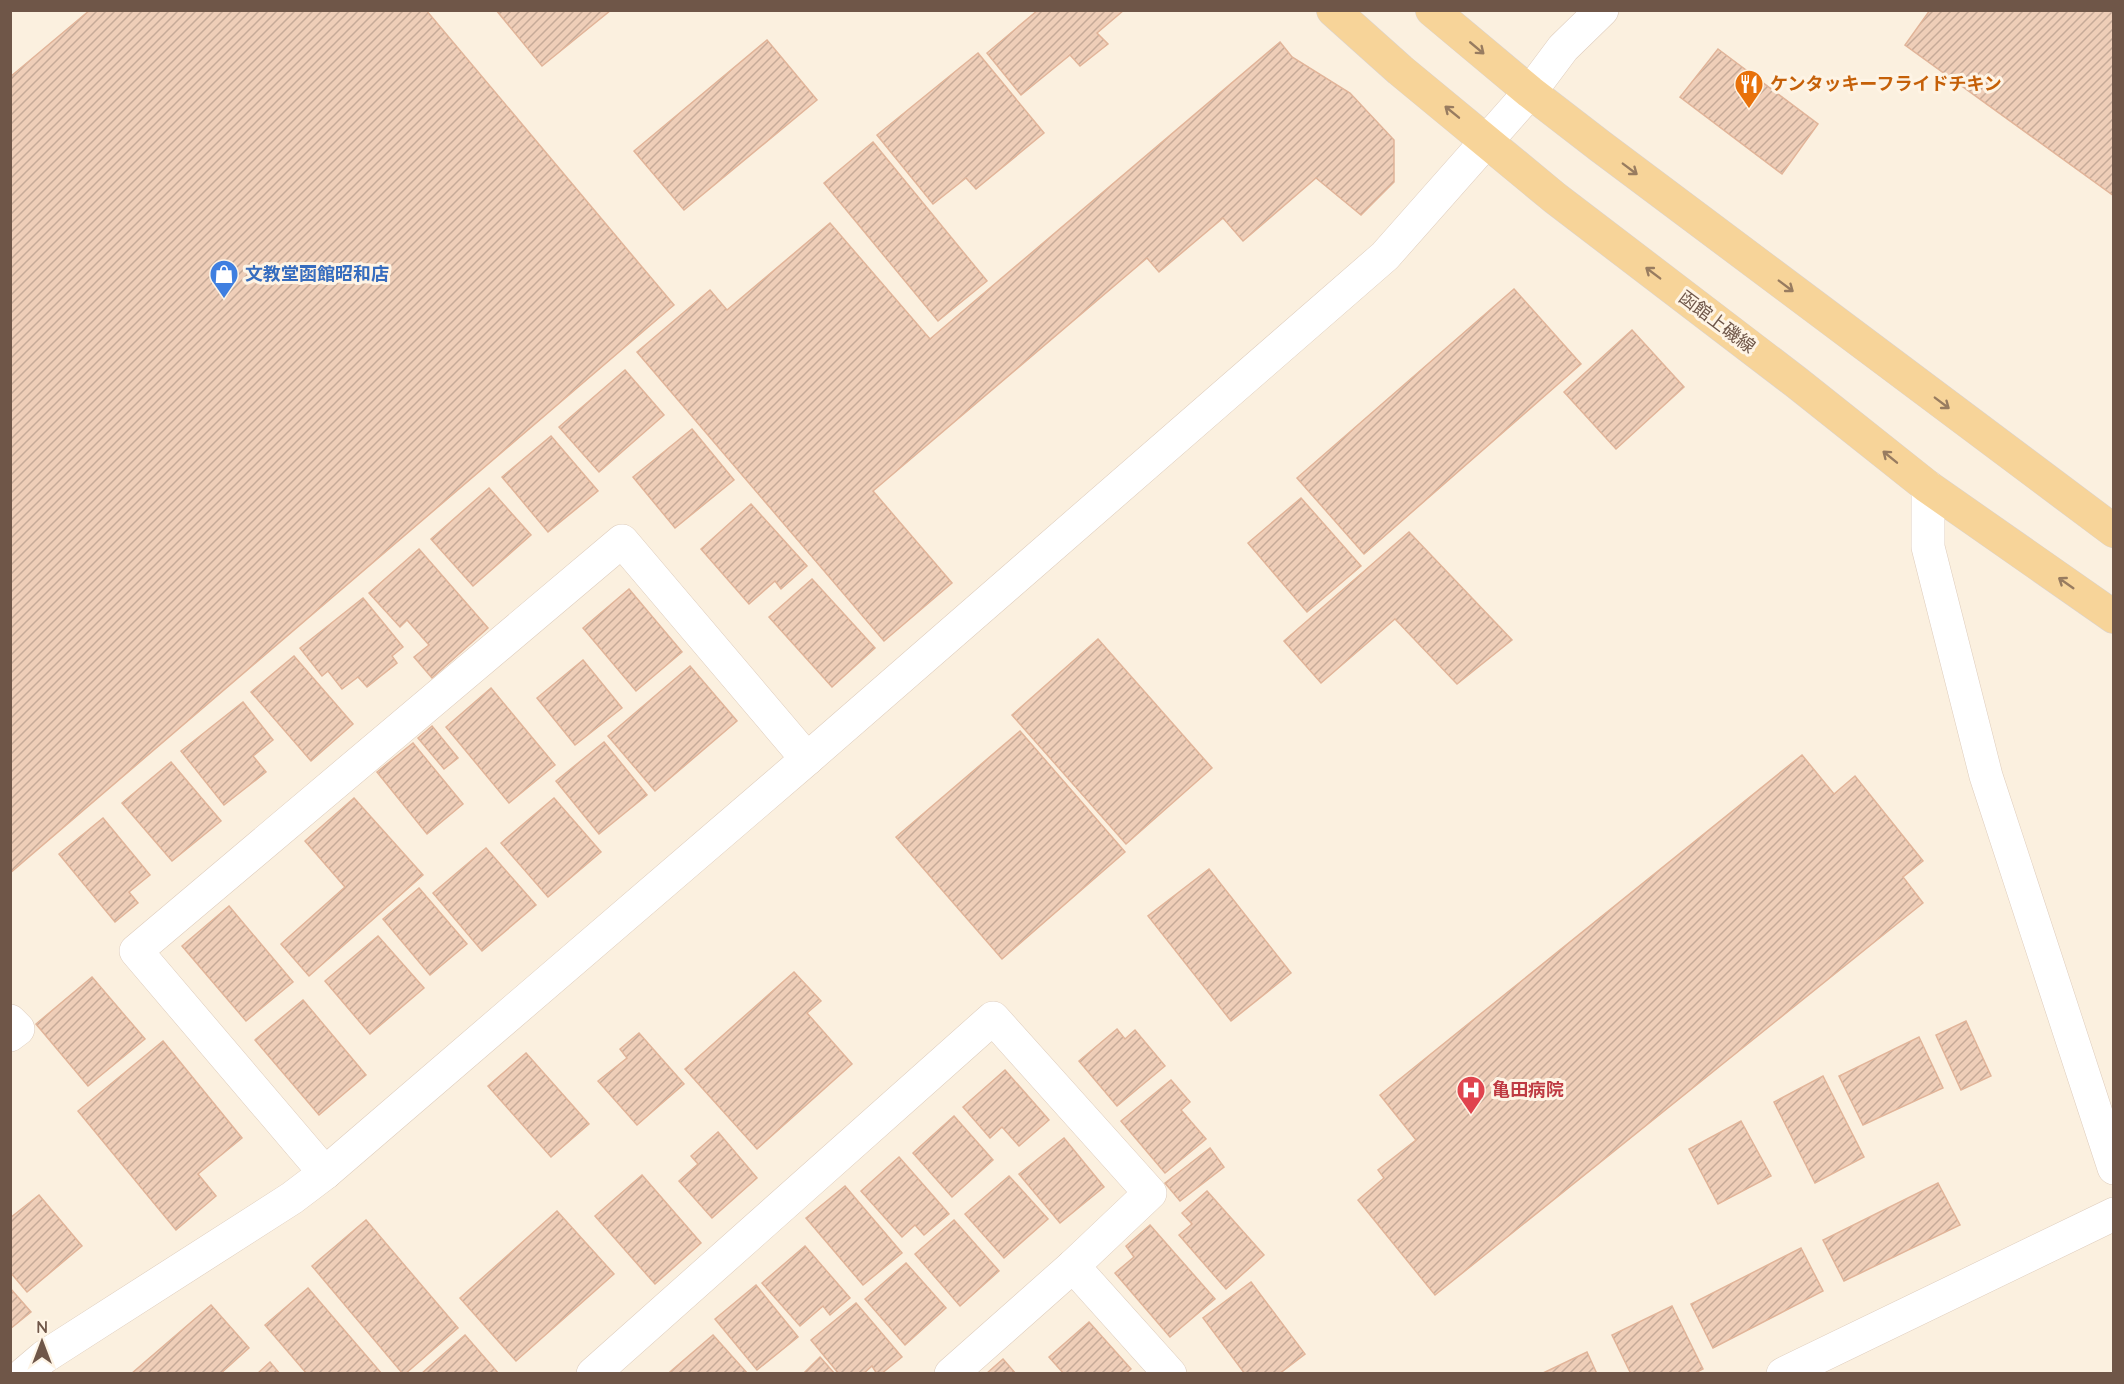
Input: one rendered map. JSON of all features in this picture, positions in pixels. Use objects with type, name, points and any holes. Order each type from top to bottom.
[{"type":"main road","name":"函館上磯線","points":[[1333,10],[1400,70],[1555,198],[1796,382],[1928,487],[2114,617]]},
{"type":"main road","points":[[1432,10],[1530,92],[2114,531]]},
{"type":"street","points":[[24,1374],[44,1357],[292,1198],[325,1173],[807,759],[1385,256],[1530,92],[1563,48],[1602,10]]},
{"type":"street","points":[[1928,487],[1928,547],[1986,776],[2114,1168]]},
{"type":"street","points":[[325,1173],[136,951],[622,541],[807,759]]},
{"type":"street","points":[[593,1374],[993,1018],[1150,1193],[1073,1266],[951,1374]]},
{"type":"street","points":[[10,1021],[18,1029],[10,1035]]},
{"type":"street","points":[[1783,1374],[2114,1214]]},
{"type":"street","points":[[1073,1266],[1170,1374]]},
{"type":"building","points":[[90,10],[426,10],[674,305],[10,873],[10,77]]},
{"type":"building","points":[[496,10],[611,10],[542,66]]},
{"type":"building","points":[[1038,10],[1124,10],[1097,33],[1108,44],[1080,66],[1070,55],[1021,95],[987,53]]},
{"type":"building","points":[[1930,10],[2114,10],[2114,196],[1905,45]]},
{"type":"building","points":[[767,40],[817,100],[684,210],[634,151]]},
{"type":"building","points":[[1280,42],[1292,57],[1350,93],[1394,140],[1394,182],[1361,215],[1316,178],[1243,241],[1223,218],[1159,272],[1147,258],[873,491],[952,583],[884,641],[637,352],[710,290],[727,310],[830,223],[930,339]]},
{"type":"building","name":"ケンタッキーフライドチキン","points":[[1718,49],[1818,124],[1782,174],[1680,97]]},
{"type":"building","points":[[978,53],[1044,133],[976,189],[966,178],[933,204],[877,135]]},
{"type":"building","points":[[873,142],[987,281],[938,321],[824,183]]},
{"type":"building","points":[[1514,289],[1581,364],[1364,554],[1297,478]]},
{"type":"building","points":[[1632,330],[1684,387],[1616,449],[1564,392]]},
{"type":"building","points":[[625,370],[664,415],[599,472],[559,427]]},
{"type":"building","points":[[692,429],[734,480],[675,528],[633,477]]},
{"type":"building","points":[[551,436],[598,491],[548,532],[502,477]]},
{"type":"building","points":[[489,488],[531,535],[473,586],[431,539]]},
{"type":"building","points":[[1301,498],[1361,566],[1307,612],[1248,543]]},
{"type":"building","points":[[751,504],[807,566],[781,589],[775,581],[749,604],[701,549]]},
{"type":"building","points":[[1409,532],[1512,640],[1457,684],[1395,619],[1321,683],[1284,641]]},
{"type":"building","points":[[419,549],[488,628],[432,678],[414,657],[429,645],[407,620],[400,627],[369,593]]},
{"type":"building","points":[[812,579],[875,648],[832,687],[769,617]]},
{"type":"building","points":[[629,589],[682,652],[636,691],[583,628]]},
{"type":"building","points":[[363,598],[403,647],[392,656],[397,663],[367,687],[358,677],[342,689],[328,671],[322,676],[300,648]]},
{"type":"building","points":[[1098,639],[1212,768],[1126,844],[1012,715]]},
{"type":"building","points":[[294,656],[353,724],[311,761],[251,692]]},
{"type":"building","points":[[583,660],[622,708],[575,745],[537,698]]},
{"type":"building","points":[[690,666],[737,721],[655,791],[608,736]]},
{"type":"building","points":[[491,688],[555,765],[509,803],[446,727]]},
{"type":"building","points":[[243,702],[273,740],[253,756],[266,772],[224,805],[181,751]]},
{"type":"building","points":[[432,726],[458,758],[444,769],[418,738]]},
{"type":"building","points":[[1020,731],[1125,852],[1002,959],[896,837]]},
{"type":"building","points":[[604,742],[647,795],[599,834],[556,781]]},
{"type":"building","points":[[413,743],[463,804],[427,834],[377,772]]},
{"type":"building","points":[[1802,755],[1834,794],[1855,776],[1923,861],[1903,877],[1923,903],[1435,1295],[1358,1200],[1384,1178],[1378,1170],[1416,1140],[1380,1095]]},
{"type":"building","points":[[171,762],[221,821],[172,861],[122,803]]},
{"type":"building","points":[[354,798],[423,875],[309,976],[281,944],[345,887],[305,841]]},
{"type":"building","points":[[554,798],[601,852],[548,897],[501,843]]},
{"type":"building","points":[[103,818],[150,875],[129,892],[138,903],[115,922],[59,854]]},
{"type":"building","points":[[486,848],[536,905],[482,951],[433,893]]},
{"type":"building","points":[[1209,869],[1291,973],[1231,1021],[1148,916]]},
{"type":"building","points":[[419,888],[467,944],[430,975],[383,919]]},
{"type":"building","points":[[229,906],[293,982],[246,1021],[182,946]]},
{"type":"building","points":[[378,936],[424,988],[370,1034],[325,981]]},
{"type":"building","points":[[794,972],[821,1001],[807,1013],[852,1064],[757,1149],[685,1069]]},
{"type":"building","points":[[92,977],[145,1039],[88,1086],[36,1024]]},
{"type":"building","points":[[303,1000],[366,1075],[319,1115],[255,1040]]},
{"type":"building","points":[[1966,1021],[1991,1076],[1961,1090],[1936,1035]]},
{"type":"building","points":[[1117,1029],[1125,1039],[1135,1030],[1165,1066],[1117,1106],[1079,1061]]},
{"type":"building","points":[[639,1033],[684,1084],[637,1125],[598,1081],[627,1058],[620,1049]]},
{"type":"building","points":[[1919,1037],[1943,1088],[1863,1125],[1839,1076]]},
{"type":"building","points":[[163,1041],[242,1138],[198,1174],[216,1196],[176,1230],[78,1111]]},
{"type":"building","points":[[526,1053],[589,1124],[551,1157],[488,1086]]},
{"type":"building","points":[[1005,1070],[1049,1120],[1019,1146],[1002,1127],[990,1138],[963,1107]]},
{"type":"building","points":[[1823,1076],[1864,1157],[1815,1183],[1774,1102]]},
{"type":"building","points":[[1171,1080],[1190,1102],[1181,1110],[1206,1139],[1165,1173],[1121,1121]]},
{"type":"building","points":[[954,1116],[993,1160],[952,1197],[913,1153]]},
{"type":"building","points":[[1741,1121],[1771,1176],[1718,1204],[1689,1149]]},
{"type":"building","points":[[718,1132],[757,1178],[712,1218],[679,1181],[698,1164],[691,1156]]},
{"type":"building","points":[[1064,1138],[1104,1187],[1060,1223],[1019,1174]]},
{"type":"building","points":[[1210,1148],[1224,1167],[1180,1201],[1165,1183]]},
{"type":"building","points":[[899,1157],[949,1214],[924,1235],[915,1225],[902,1237],[861,1191]]},
{"type":"building","points":[[642,1175],[701,1243],[655,1284],[595,1216]]},
{"type":"building","points":[[1009,1176],[1048,1219],[1004,1258],[965,1214]]},
{"type":"building","points":[[1938,1183],[1960,1225],[1844,1281],[1823,1240]]},
{"type":"building","points":[[845,1186],[902,1253],[863,1285],[806,1218]]},
{"type":"building","points":[[1207,1191],[1264,1255],[1226,1289],[1179,1235],[1192,1224],[1182,1213]]},
{"type":"building","points":[[39,1195],[82,1246],[27,1292],[10,1272],[10,1218]]},
{"type":"building","points":[[557,1211],[614,1274],[516,1361],[460,1298]]},
{"type":"building","points":[[366,1220],[458,1328],[405,1374],[312,1266]]},
{"type":"building","points":[[954,1220],[999,1271],[960,1306],[915,1254]]},
{"type":"building","points":[[1150,1225],[1215,1299],[1170,1337],[1115,1273],[1134,1257],[1126,1246]]},
{"type":"building","points":[[805,1246],[850,1298],[830,1315],[823,1306],[800,1326],[762,1283]]},
{"type":"building","points":[[1801,1248],[1823,1291],[1713,1348],[1691,1304]]},
{"type":"building","points":[[906,1263],[946,1308],[905,1345],[865,1299]]},
{"type":"building","points":[[1251,1282],[1305,1354],[1279,1374],[1245,1374],[1203,1318]]},
{"type":"building","points":[[756,1285],[798,1337],[757,1370],[715,1319]]},
{"type":"building","points":[[10,1288],[31,1312],[10,1329]]},
{"type":"building","points":[[308,1288],[382,1374],[307,1374],[265,1325]]},
{"type":"building","points":[[856,1303],[902,1357],[881,1374],[877,1374],[872,1366],[863,1374],[839,1374],[811,1340]]},
{"type":"building","points":[[211,1305],[249,1348],[220,1374],[131,1374]]},
{"type":"building","points":[[1672,1306],[1703,1369],[1693,1374],[1631,1374],[1612,1335]]},
{"type":"building","points":[[1089,1322],[1131,1369],[1125,1374],[1064,1374],[1049,1357]]},
{"type":"building","points":[[465,1335],[499,1374],[421,1374]]},
{"type":"building","points":[[713,1335],[748,1374],[671,1374],[670,1372]]},
{"type":"building","points":[[1587,1352],[1597,1374],[1541,1374]]},
{"type":"building","points":[[820,1357],[835,1374],[803,1374]]},
{"type":"building","points":[[1003,1359],[1016,1374],[986,1374]]},
{"type":"building","points":[[270,1362],[280,1374],[257,1374]]},
{"type":"place","name":"ケンタッキーフライドチキン","points":[[1749,110]]},
{"type":"place","name":"文教堂函館昭和店","points":[[224,300]]},
{"type":"place","name":"亀田病院","points":[[1471,1116]]}]
